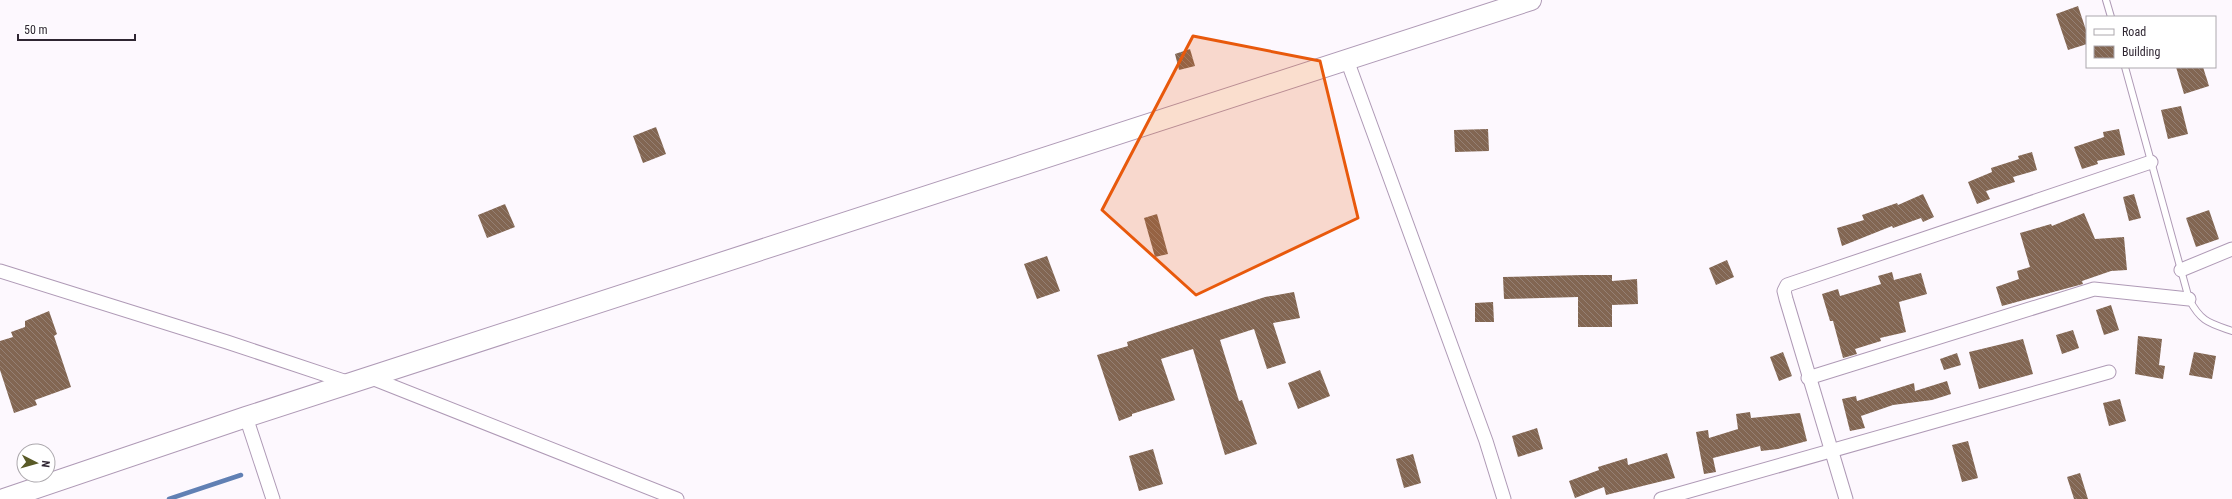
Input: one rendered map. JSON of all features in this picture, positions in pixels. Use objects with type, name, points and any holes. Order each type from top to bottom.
[{"type":"main road","points":[[4,499],[246,417],[1531,0]]},
{"type":"street","points":[[1348,60],[1486,441],[1504,499]]},
{"type":"street","points":[[1846,499],[1830,452],[1786,299],[1784,291],[1787,284],[2151,162]]},
{"type":"street","points":[[2181,270],[2232,249]]},
{"type":"street","points":[[0,271],[227,342],[360,380],[677,499]]},
{"type":"street","points":[[1808,378],[2094,289],[2189,299]]},
{"type":"street","points":[[1661,499],[2109,372]]},
{"type":"street","points":[[246,417],[273,499]]},
{"type":"lane","points":[[2106,0],[2111,16]]},
{"type":"lane","points":[[2125,68],[2189,299],[2197,314],[2208,322],[2232,331]]},
{"type":"highlighted area","points":[[1193,36],[1320,61],[1358,218],[1196,295],[1102,210]]},
{"type":"building","points":[[2078,6],[2086,30],[2086,44],[2068,50],[2056,14]]},
{"type":"building","points":[[1190,49],[1195,66],[1179,70],[1175,54]]},
{"type":"building","points":[[2176,68],[2203,68],[2209,86],[2184,94]]},
{"type":"building","points":[[2181,106],[2188,134],[2168,139],[2161,110]]},
{"type":"building","points":[[656,127],[666,154],[643,163],[633,136]]},
{"type":"building","points":[[1488,129],[1489,151],[1455,152],[1454,130]]},
{"type":"building","points":[[2119,129],[2125,155],[2097,161],[2098,164],[2082,169],[2074,147],[2104,137],[2103,132]]},
{"type":"building","points":[[2032,152],[2037,170],[2013,177],[2015,182],[1986,191],[1990,199],[1977,204],[1968,182],[1992,172],[1991,168],[2019,159],[2018,156]]},
{"type":"building","points":[[1923,194],[1934,217],[1923,222],[1921,218],[1893,228],[1892,226],[1842,246],[1837,228],[1864,220],[1862,215],[1897,203],[1898,205]]},
{"type":"building","points":[[2134,194],[2141,218],[2129,221],[2123,197]]},
{"type":"building","points":[[505,204],[515,227],[487,238],[478,215]]},
{"type":"building","points":[[2209,210],[2219,239],[2196,247],[2186,218]]},
{"type":"building","points":[[2084,213],[2095,239],[2124,237],[2127,270],[2111,271],[2082,281],[2083,284],[2002,306],[1996,287],[2019,279],[2017,271],[2030,267],[2020,233],[2051,224],[2052,226]]},
{"type":"building","points":[[1157,214],[1168,254],[1155,257],[1144,218]]},
{"type":"building","points":[[1047,256],[1060,291],[1037,299],[1024,264]]},
{"type":"building","points":[[1727,260],[1734,277],[1716,285],[1709,268]]},
{"type":"building","points":[[1892,272],[1894,280],[1921,273],[1927,294],[1899,302],[1906,332],[1880,338],[1881,341],[1855,349],[1857,354],[1843,358],[1833,321],[1830,321],[1822,294],[1838,289],[1840,296],[1881,284],[1878,276]]},
{"type":"building","points":[[1612,275],[1612,281],[1637,279],[1638,304],[1612,305],[1612,327],[1578,327],[1578,297],[1504,299],[1503,277]]},
{"type":"building","points":[[1294,292],[1300,318],[1273,323],[1286,363],[1267,369],[1254,329],[1220,340],[1239,401],[1242,400],[1257,444],[1225,455],[1193,349],[1161,359],[1175,400],[1132,414],[1132,416],[1119,421],[1097,355],[1128,346],[1127,342],[1265,297]]},
{"type":"building","points":[[1493,302],[1494,322],[1475,322],[1475,303]]},
{"type":"building","points":[[2111,305],[2119,330],[2104,335],[2096,310]]},
{"type":"building","points":[[49,311],[57,334],[54,336],[71,387],[35,400],[37,405],[14,413],[0,370],[0,341],[13,337],[11,332],[25,327],[25,321]]},
{"type":"building","points":[[2073,330],[2079,348],[2062,354],[2056,335]]},
{"type":"building","points":[[2138,336],[2162,339],[2159,365],[2165,366],[2163,379],[2135,374]]},
{"type":"building","points":[[2023,339],[2033,374],[1979,389],[1969,352]]},
{"type":"building","points":[[1783,352],[1792,376],[1779,381],[1770,357]]},
{"type":"building","points":[[2194,352],[2216,356],[2212,379],[2189,375]]},
{"type":"building","points":[[1957,353],[1961,365],[1944,370],[1940,359]]},
{"type":"building","points":[[1320,370],[1330,396],[1298,409],[1288,383]]},
{"type":"building","points":[[1947,381],[1951,394],[1932,400],[1893,405],[1861,416],[1865,428],[1850,431],[1842,399],[1856,396],[1857,401],[1914,383],[1915,391]]},
{"type":"building","points":[[2120,399],[2126,421],[2109,426],[2103,403]]},
{"type":"building","points":[[1750,412],[1751,418],[1800,413],[1807,441],[1778,449],[1761,451],[1760,446],[1713,458],[1716,472],[1704,474],[1696,432],[1708,430],[1709,438],[1738,429],[1736,414]]},
{"type":"building","points":[[1537,428],[1543,449],[1518,457],[1512,436]]},
{"type":"building","points":[[1968,441],[1978,478],[1962,482],[1952,445]]},
{"type":"building","points":[[1153,449],[1163,484],[1139,491],[1129,456]]},
{"type":"building","points":[[1667,453],[1675,478],[1606,495],[1604,487],[1575,498],[1569,481],[1599,470],[1598,467],[1627,458],[1628,465]]},
{"type":"building","points":[[1413,454],[1421,483],[1404,488],[1396,459]]},
{"type":"building","points":[[2080,473],[2088,499],[2074,499],[2067,477]]},
{"type":"waterway","points":[[169,499],[241,475]]}]
